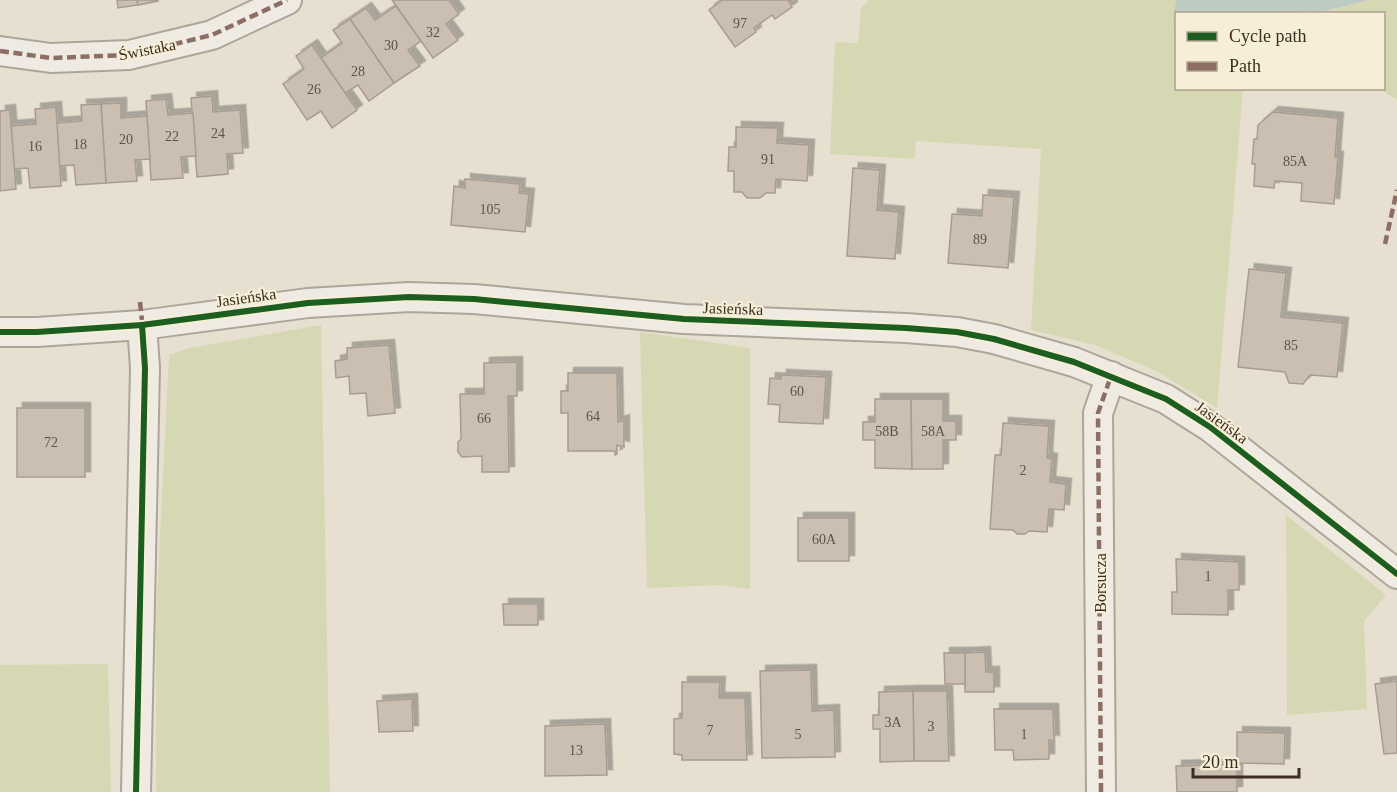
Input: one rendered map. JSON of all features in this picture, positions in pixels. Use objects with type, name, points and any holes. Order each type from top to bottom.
[{"type":"street","name":"Świstaka","points":[[0,51],[51,58],[129,55],[212,35],[287,0]]},
{"type":"street","name":"Jasieńska","points":[[0,332],[38,332],[142,325],[308,303],[410,297],[474,299],[684,319],[957,332],[994,339],[1074,362],[1166,399],[1210,428],[1397,574]]},
{"type":"street","points":[[136,792],[145,368],[142,325]]},
{"type":"street","name":"Borsucza","points":[[1101,792],[1098,413],[1111,376]]},
{"type":"green space","points":[[869,0],[1176,0],[1173,21],[1175,28],[1175,90],[1243,90],[1217,408],[1156,371],[1095,345],[1031,330],[1041,149],[916,141],[915,159],[830,154],[835,42],[858,43],[861,8]]},
{"type":"green space","points":[[1369,0],[1397,0],[1397,100],[1382,90],[1385,90],[1385,12],[1296,12],[1325,11]]},
{"type":"green space","points":[[321,325],[330,792],[156,792],[156,617],[169,355],[190,348]]},
{"type":"green space","points":[[640,332],[750,348],[750,589],[720,585],[647,588]]},
{"type":"green space","points":[[1286,515],[1386,595],[1364,621],[1367,709],[1287,715]]},
{"type":"green space","points":[[108,664],[111,792],[0,792],[0,665]]},
{"type":"shaded area","points":[[1176,0],[1369,0],[1325,11],[1175,12],[1175,32],[1173,21]]},
{"type":"building","points":[[117,0],[137,0],[138,5],[118,8]]},
{"type":"building","points":[[137,0],[157,0],[158,1],[138,5]]},
{"type":"building","points":[[392,0],[449,0],[459,14],[446,24],[458,40],[433,58]]},
{"type":"building","points":[[722,0],[792,0],[789,2],[792,7],[775,19],[772,15],[754,28],[756,32],[735,47],[709,10]]},
{"type":"building","points":[[396,6],[421,41],[408,50],[420,66],[394,83],[350,19],[366,8],[375,20]]},
{"type":"building","points":[[350,19],[394,83],[369,101],[358,85],[345,93],[321,58],[342,43],[333,30]]},
{"type":"building","points":[[312,45],[357,110],[332,128],[321,111],[307,120],[283,84],[304,69],[296,56]]},
{"type":"building","points":[[212,96],[213,112],[240,110],[243,153],[227,154],[228,174],[197,177],[191,98]]},
{"type":"building","points":[[166,99],[168,115],[193,113],[196,156],[181,157],[183,178],[151,180],[146,101]]},
{"type":"building","points":[[121,103],[121,118],[147,116],[150,159],[135,160],[137,181],[106,183],[101,104]]},
{"type":"building","points":[[101,104],[106,183],[76,185],[74,165],[59,166],[56,123],[82,121],[81,105]]},
{"type":"building","points":[[56,107],[61,186],[30,188],[28,168],[13,169],[10,126],[36,124],[35,109]]},
{"type":"building","points":[[10,110],[16,189],[0,191],[0,111]]},
{"type":"building","points":[[1273,112],[1338,118],[1335,157],[1338,157],[1334,204],[1301,201],[1302,183],[1275,181],[1274,188],[1254,186],[1255,164],[1252,164],[1254,139],[1257,139],[1258,125]]},
{"type":"building","points":[[736,127],[778,128],[777,143],[809,145],[807,181],[776,179],[775,193],[766,193],[760,198],[747,198],[742,192],[734,192],[734,171],[728,171],[729,147],[736,147]]},
{"type":"building","points":[[853,168],[880,170],[877,210],[899,212],[895,259],[847,256]]},
{"type":"building","points":[[465,179],[520,184],[519,193],[529,194],[525,232],[451,225],[454,186],[465,188]]},
{"type":"building","points":[[983,195],[1014,197],[1008,268],[948,263],[952,214],[982,216]]},
{"type":"building","points":[[1249,269],[1286,273],[1281,317],[1343,323],[1337,377],[1310,375],[1303,384],[1289,383],[1285,372],[1238,367]]},
{"type":"building","points":[[389,345],[395,413],[368,416],[366,393],[350,394],[349,376],[336,378],[335,361],[347,359],[347,348]]},
{"type":"building","points":[[517,362],[517,396],[508,396],[509,472],[482,472],[482,456],[462,457],[458,452],[458,442],[461,439],[460,394],[484,394],[484,363]]},
{"type":"building","points":[[568,373],[617,373],[618,422],[624,420],[624,447],[617,445],[617,454],[615,455],[615,451],[568,451],[568,413],[561,413],[561,391],[568,391]]},
{"type":"building","points":[[781,375],[826,377],[823,424],[779,422],[780,405],[768,404],[770,378],[781,379]]},
{"type":"building","points":[[875,399],[911,399],[912,469],[875,468],[875,440],[863,440],[863,422],[875,422]]},
{"type":"building","points":[[911,399],[943,399],[943,421],[956,421],[956,440],[943,440],[943,469],[912,469]]},
{"type":"building","points":[[17,408],[85,408],[85,477],[17,477]]},
{"type":"building","points":[[1003,423],[1049,426],[1047,458],[1052,459],[1050,482],[1066,484],[1064,510],[1049,509],[1047,532],[1029,531],[1025,534],[1017,534],[1013,530],[990,529],[995,455],[1001,455]]},
{"type":"building","points":[[798,518],[849,518],[849,561],[798,561]]},
{"type":"building","points":[[1176,559],[1239,562],[1239,590],[1228,590],[1228,615],[1172,614],[1172,592],[1177,592]]},
{"type":"building","points":[[503,604],[538,604],[538,625],[504,625]]},
{"type":"building","points":[[985,652],[986,672],[994,672],[994,692],[965,692],[965,653]]},
{"type":"building","points":[[944,653],[965,653],[965,684],[945,684]]},
{"type":"building","points":[[811,670],[812,711],[834,710],[835,757],[762,758],[760,671]]},
{"type":"building","points":[[1397,681],[1397,753],[1384,754],[1375,684]]},
{"type":"building","points":[[682,682],[720,682],[719,698],[745,698],[747,760],[682,760],[682,755],[674,754],[674,719],[682,718]]},
{"type":"building","points":[[913,691],[947,691],[949,761],[914,761]]},
{"type":"building","points":[[913,691],[914,761],[880,762],[880,729],[873,729],[873,715],[879,715],[879,692]]},
{"type":"building","points":[[412,699],[413,731],[379,732],[377,701]]},
{"type":"building","points":[[994,709],[1053,709],[1054,741],[1049,740],[1049,759],[1014,760],[1013,750],[995,750]]},
{"type":"building","points":[[605,724],[607,775],[545,776],[545,726]]},
{"type":"building","points":[[1237,732],[1285,733],[1284,764],[1237,763]]},
{"type":"building","points":[[1237,764],[1237,792],[1177,792],[1176,766]]},
{"type":"marked path","points":[[0,51],[51,58],[129,55],[212,35],[287,0]]},
{"type":"marked path","points":[[1385,244],[1397,190]]},
{"type":"marked path","points":[[140,302],[143,330]]},
{"type":"marked path","points":[[1101,792],[1098,413],[1111,376]]},
{"type":"cycle path","points":[[0,332],[37,332],[142,325],[308,303],[409,297],[474,299],[684,319],[957,332],[994,339],[1074,362],[1166,399],[1210,427],[1397,574]]},
{"type":"cycle path","points":[[136,792],[145,368],[142,325]]}]
